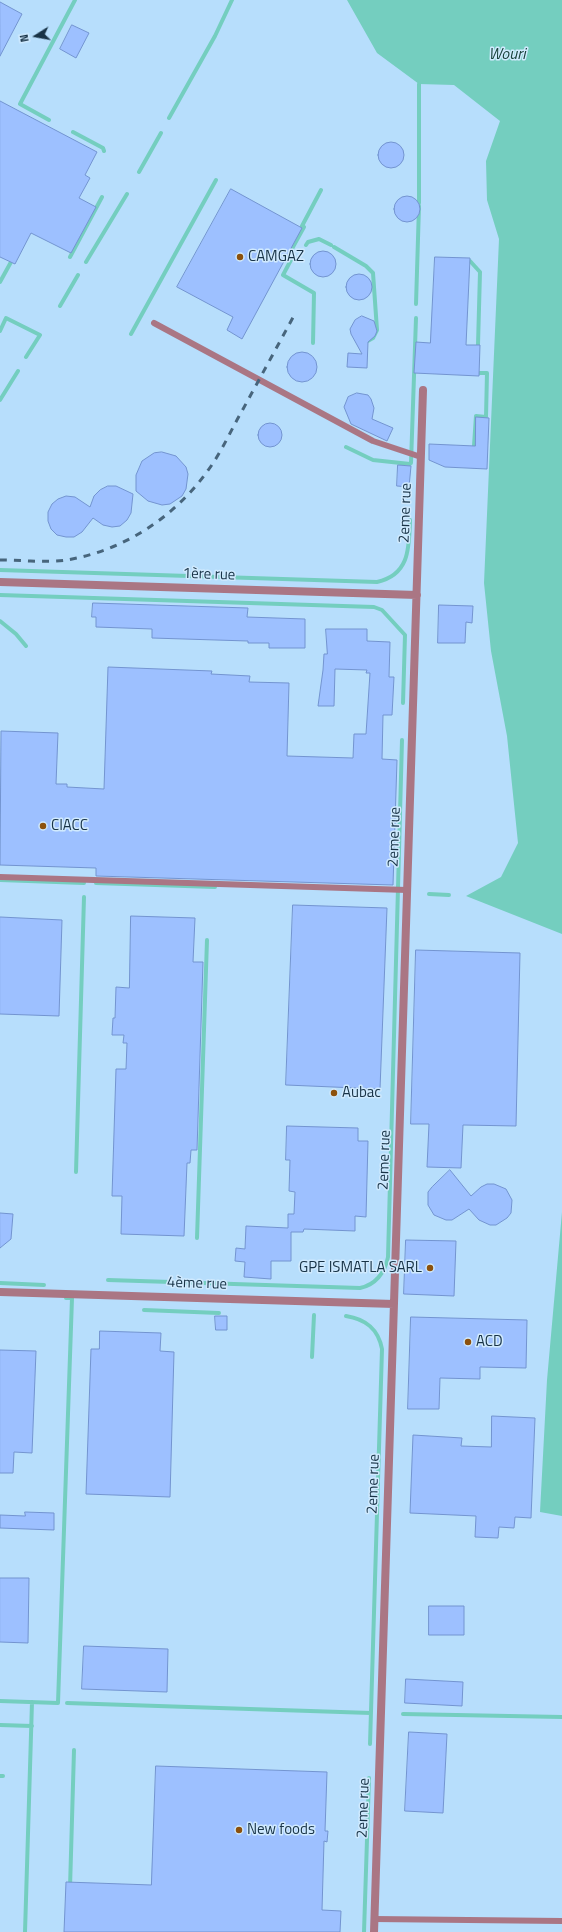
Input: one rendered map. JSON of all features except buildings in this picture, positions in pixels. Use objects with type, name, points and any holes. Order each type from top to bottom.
[{"type":"street","name":"2eme rue","points":[[374,1932],[423,390]]},
{"type":"street","name":"1ère rue","points":[[0,582],[417,595]]},
{"type":"street","name":"4ème rue","points":[[0,1292],[394,1304]]},
{"type":"lane","points":[[154,323],[373,441],[421,457]]},
{"type":"lane","points":[[0,877],[407,890]]},
{"type":"lane","points":[[374,1919],[562,1921]]},
{"type":"water","name":"Wouri","points":[[347,0],[562,0],[562,934],[466,896],[501,877],[518,843],[507,736],[491,651],[484,583],[499,239],[487,200],[486,161],[500,121],[454,85],[419,84],[377,53]]},
{"type":"water","points":[[562,1212],[562,1516],[540,1512],[547,1380]]},
{"type":"waterway","points":[[49,120],[20,104],[75,0]]},
{"type":"waterway","points":[[169,118],[215,36],[232,0]]},
{"type":"waterway","points":[[419,84],[419,203]]},
{"type":"waterway","points":[[73,132],[103,148],[104,151]]},
{"type":"waterway","points":[[139,172],[161,133]]},
{"type":"waterway","points":[[131,334],[216,180]]},
{"type":"waterway","points":[[313,343],[314,293],[283,275],[292,258],[288,256],[304,227],[302,226],[321,190]]},
{"type":"waterway","points":[[86,262],[127,194]]},
{"type":"waterway","points":[[70,257],[102,197]]},
{"type":"waterway","points":[[416,304],[419,206]]},
{"type":"waterway","points":[[306,245],[308,242],[319,239],[331,245]]},
{"type":"waterway","points":[[334,247],[366,266],[373,273],[377,330],[373,338],[366,342]]},
{"type":"waterway","points":[[470,261],[480,272],[478,345]]},
{"type":"waterway","points":[[0,282],[11,262]]},
{"type":"waterway","points":[[60,306],[78,275]]},
{"type":"waterway","points":[[0,331],[6,318],[40,335],[26,357]]},
{"type":"waterway","points":[[411,463],[416,318]]},
{"type":"waterway","points":[[0,400],[18,371]]},
{"type":"waterway","points":[[474,446],[476,416],[486,417],[487,373],[479,373]]},
{"type":"waterway","points":[[346,447],[373,460],[410,464]]},
{"type":"waterway","points":[[0,570],[377,582],[396,573],[402,566],[408,550],[410,520]]},
{"type":"waterway","points":[[0,595],[374,607],[382,610],[405,635],[403,703]]},
{"type":"waterway","points":[[0,621],[16,634],[26,646]]},
{"type":"waterway","points":[[108,1280],[360,1288],[375,1281],[382,1273],[388,1257],[402,740]]},
{"type":"waterway","points":[[0,880],[84,883]]},
{"type":"waterway","points":[[96,883],[215,887]]},
{"type":"waterway","points":[[429,894],[449,895]]},
{"type":"waterway","points":[[76,1172],[84,897]]},
{"type":"waterway","points":[[197,1238],[207,940]]},
{"type":"waterway","points":[[0,1283],[44,1285]]},
{"type":"waterway","points":[[0,1701],[58,1703],[72,1298],[66,1298]]},
{"type":"waterway","points":[[144,1310],[219,1313]]},
{"type":"waterway","points":[[312,1357],[314,1315]]},
{"type":"waterway","points":[[346,1316],[359,1319],[370,1326],[377,1335],[382,1349],[370,1744]]},
{"type":"waterway","points":[[25,1932],[32,1702]]},
{"type":"waterway","points":[[67,1703],[371,1713]]},
{"type":"waterway","points":[[403,1714],[562,1717]]},
{"type":"waterway","points":[[0,1725],[32,1726]]},
{"type":"waterway","points":[[70,1888],[74,1750]]},
{"type":"waterway","points":[[364,1932],[369,1778]]},
{"type":"railway","points":[[0,560],[59,561],[88,555],[109,548],[147,529],[181,502],[196,486],[214,462],[296,312]]},
{"type":"place","name":"CAMGAZ","points":[[240,257]]},
{"type":"place","name":"CIACC","points":[[43,826]]},
{"type":"place","name":"Aubac","points":[[334,1093]]},
{"type":"place","name":"GPE ISMATLA SARL","points":[[430,1268]]},
{"type":"place","name":"ACD","points":[[468,1342]]},
{"type":"place","name":"New foods","points":[[239,1830]]}]
